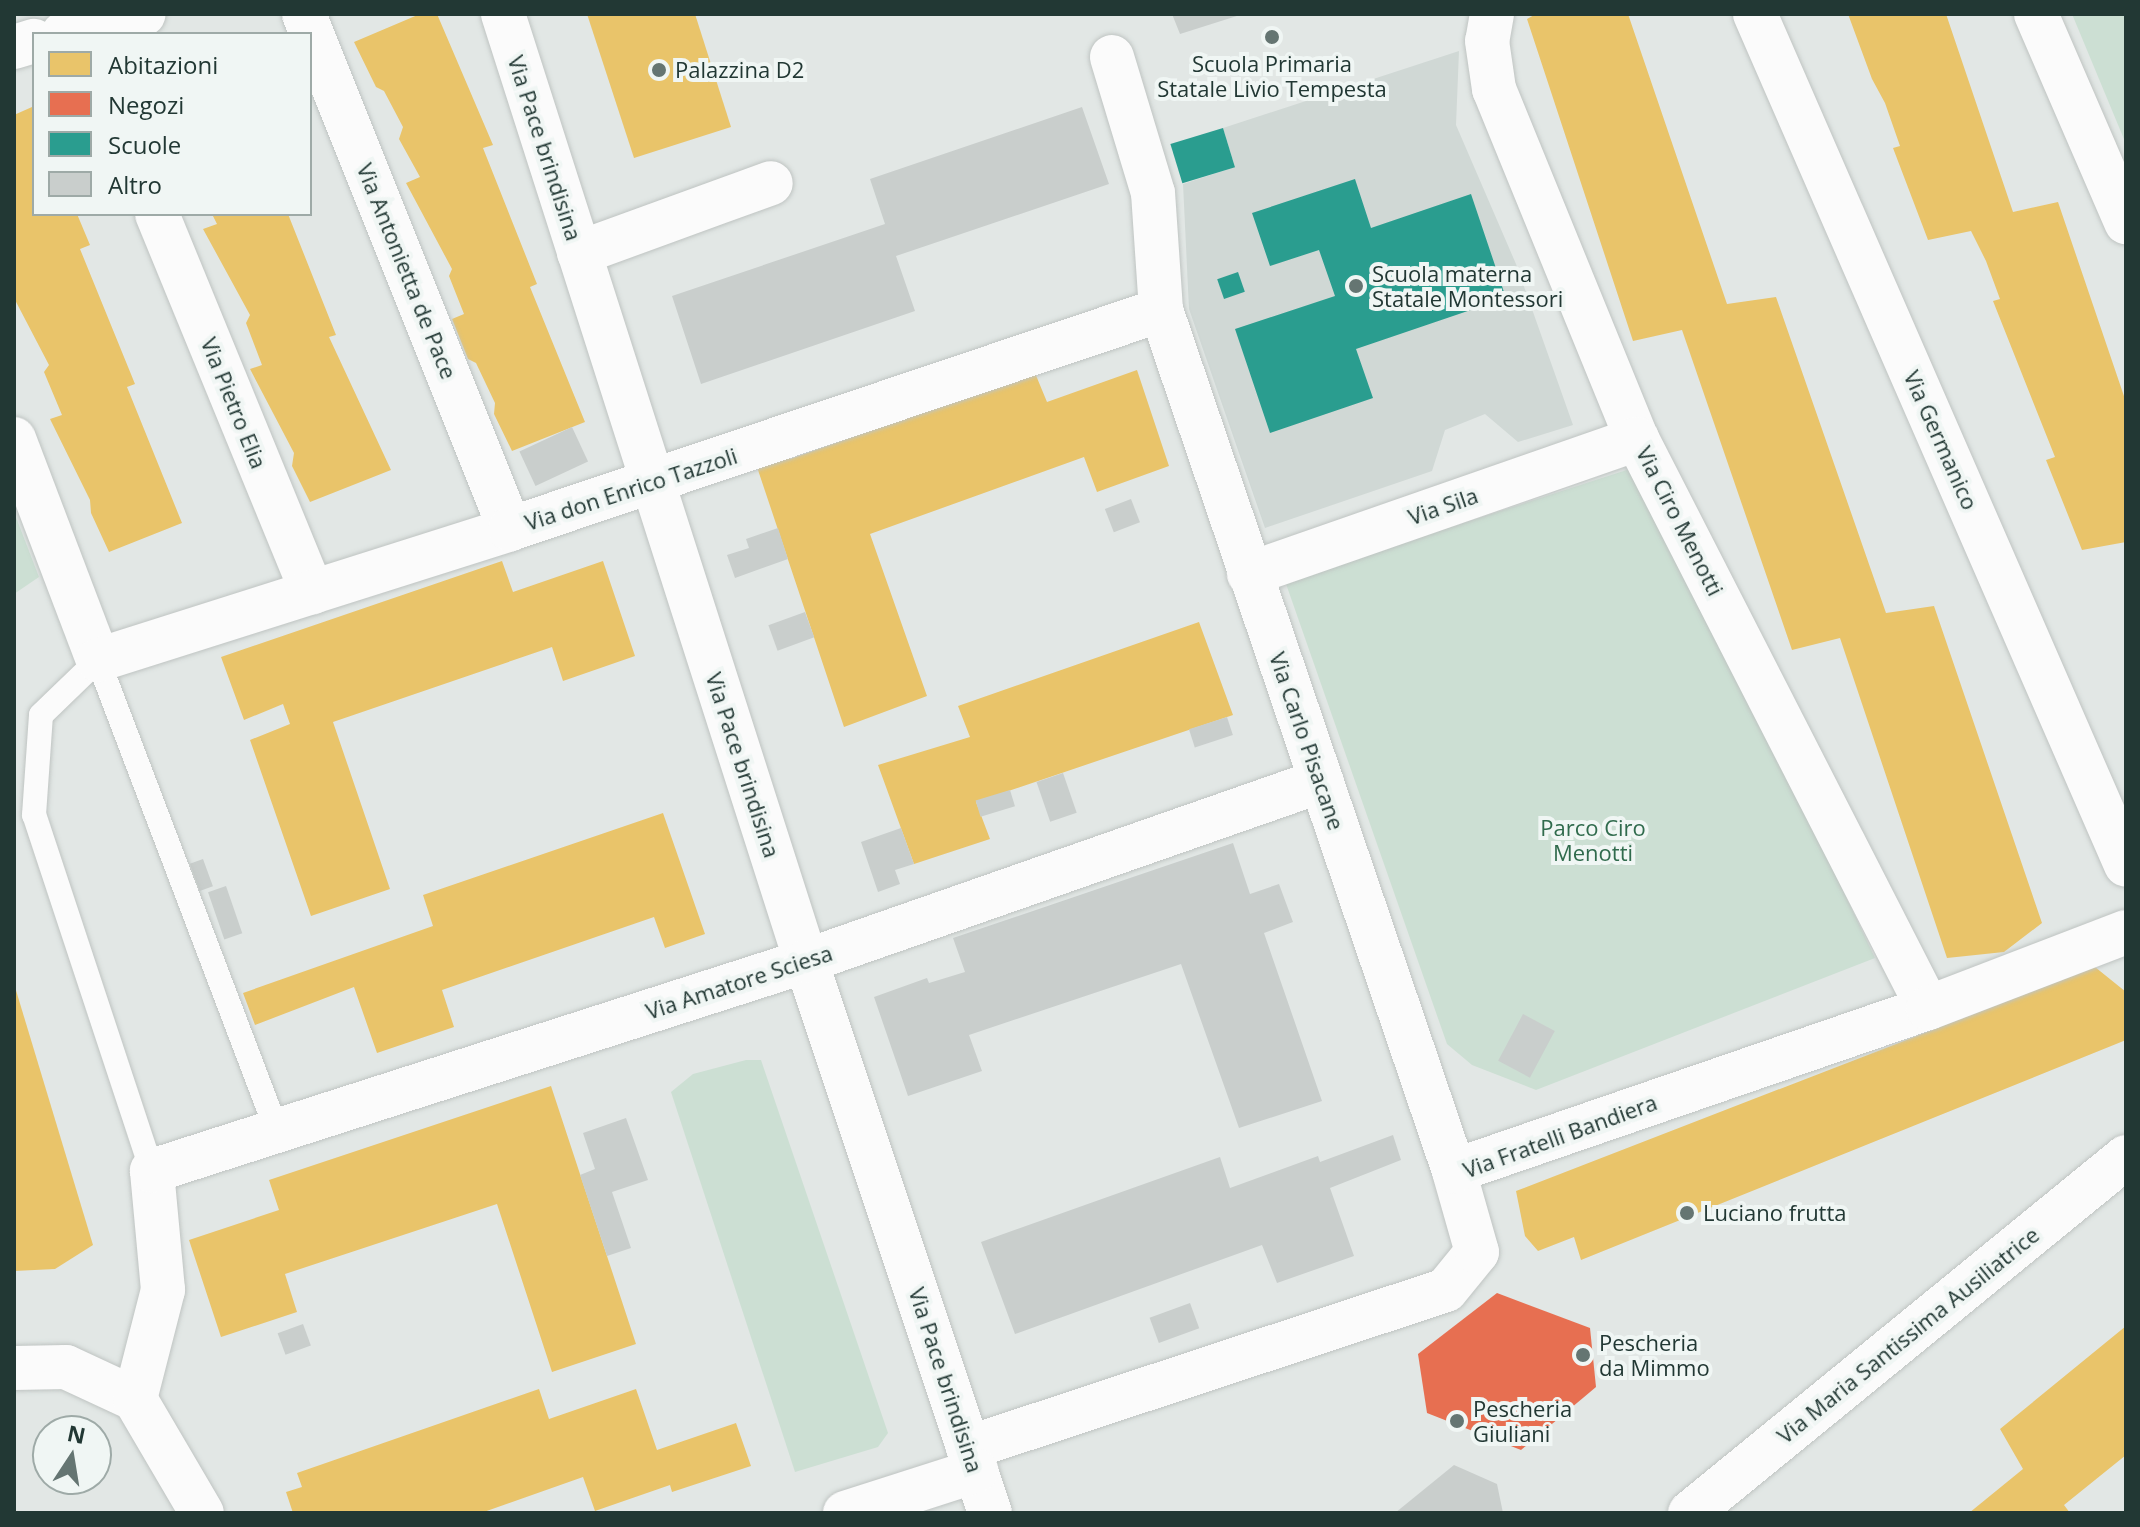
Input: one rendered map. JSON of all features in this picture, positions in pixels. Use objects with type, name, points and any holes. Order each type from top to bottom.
[{"type":"street","points":[[76,32],[144,14]]},
{"type":"street","name":"Via Pace brindisina","points":[[503,14],[806,961],[990,1513]]},
{"type":"street","name":"Via Ciro Menotti","points":[[1492,14],[1487,41],[1494,89],[1637,439],[1928,1008]]},
{"type":"street","name":"Via Germanico","points":[[1755,14],[2126,865]]},
{"type":"street","points":[[2036,14],[2126,222]]},
{"type":"street","name":"Via Antonietta de Pace","points":[[312,34],[510,529]]},
{"type":"street","name":"Via Carlo Pisacane","points":[[1112,57],[1153,193],[1161,310],[1454,1171]]},
{"type":"street","points":[[579,253],[771,183]]},
{"type":"street","name":"Via Pietro Elia","points":[[158,216],[312,592]]},
{"type":"street","name":"Via don Enrico Tazzoli","points":[[98,660],[510,529],[1161,310]]},
{"type":"street","points":[[14,439],[98,660]]},
{"type":"street","name":"Via Sila","points":[[1249,574],[1637,439]]},
{"type":"street","name":"Via Amatore Sciesa","points":[[152,1171],[806,961],[1321,781]]},
{"type":"street","name":"Via Fratelli Bandiera","points":[[972,1459],[1446,1290],[1477,1252],[1454,1171],[1928,1008],[2126,932]]},
{"type":"street","name":"Via Maria Santissima Ausiliatrice","points":[[1690,1513],[2126,1157]]},
{"type":"street","points":[[135,1399],[163,1290],[152,1171]]},
{"type":"street","points":[[14,1368],[66,1367],[135,1399],[202,1513]]},
{"type":"street","points":[[845,1513],[972,1459]]},
{"type":"lane","points":[[152,1171],[24,814],[41,715],[98,660],[277,1131]]},
{"type":"shaded area","name":"Scuola materna Statale Montessori","points":[[1459,51],[1456,125],[1516,264],[1573,425],[1518,442],[1485,414],[1445,430],[1432,471],[1265,528],[1189,309],[1183,184],[1235,167],[1223,128]]},
{"type":"green space","points":[[2072,14],[2126,14],[2126,144]]},
{"type":"green space","name":"Parco Ciro Menotti","points":[[1642,465],[1875,958],[1536,1090],[1472,1065],[1447,1044],[1285,581]]},
{"type":"green space","points":[[14,512],[39,577],[14,594]]},
{"type":"green space","points":[[746,1060],[761,1060],[888,1433],[878,1447],[795,1472],[671,1092],[693,1074]]},
{"type":"building: Abitazioni","points":[[420,14],[437,14],[493,145],[483,148],[537,284],[530,287],[585,422],[512,451],[494,414],[495,403],[476,363],[468,359],[452,319],[464,314],[449,276],[452,269],[406,183],[420,177],[399,139],[403,127],[384,91],[376,87],[354,42]]},
{"type":"building: Abitazioni","name":"Palazzina D2","points":[[587,14],[695,14],[731,127],[634,158]]},
{"type":"building: Abitazioni","points":[[1536,14],[1628,14],[1727,304],[1776,297],[1886,613],[1934,606],[2042,923],[2004,952],[1947,958],[1840,638],[1792,650],[1682,330],[1633,341],[1527,19]]},
{"type":"building: Abitazioni","points":[[1848,14],[1946,14],[2013,212],[2058,202],[2126,402],[2126,542],[2082,550],[2046,460],[2055,457],[1993,301],[2000,299],[1986,261],[1971,231],[1928,240],[1893,148],[1900,146],[1885,103],[1872,79]]},
{"type":"building: Abitazioni","points":[[32,107],[32,216],[78,216],[90,245],[80,249],[135,384],[127,387],[182,523],[109,552],[91,513],[90,500],[50,419],[62,415],[44,372],[49,365],[14,298],[14,115]]},
{"type":"building: Abitazioni","points":[[213,216],[289,216],[336,335],[329,337],[391,470],[310,502],[292,466],[294,453],[250,369],[262,365],[246,323],[250,315],[203,229],[217,224]]},
{"type":"building: Abitazioni","points":[[1137,370],[1169,466],[1097,492],[1084,457],[870,534],[927,696],[844,727],[754,458],[786,447],[790,459],[1035,373],[1047,402]]},
{"type":"building: Abitazioni","points":[[502,561],[513,592],[603,561],[635,656],[563,681],[552,647],[333,722],[390,889],[311,916],[250,740],[290,724],[283,704],[244,720],[221,657]]},
{"type":"building: Abitazioni","points":[[1199,622],[1233,715],[976,802],[990,839],[914,864],[878,765],[970,737],[958,706]]},
{"type":"building: Abitazioni","points":[[663,813],[705,934],[665,948],[654,917],[442,990],[454,1027],[377,1053],[354,987],[255,1025],[243,993],[433,926],[423,895]]},
{"type":"building: Abitazioni","points":[[2095,967],[2126,992],[2126,1040],[1581,1260],[1574,1237],[1538,1251],[1525,1236],[1516,1191]]},
{"type":"building: Abitazioni","points":[[15,987],[93,1245],[55,1269],[14,1271]]},
{"type":"building: Abitazioni","points":[[551,1086],[636,1344],[552,1372],[497,1204],[285,1274],[297,1312],[221,1337],[189,1240],[279,1210],[269,1180]]},
{"type":"building: Abitazioni","points":[[2126,1326],[2126,1455],[2064,1505],[2070,1513],[1969,1513],[2023,1469],[2000,1429]]},
{"type":"building: Abitazioni","points":[[539,1389],[549,1419],[636,1389],[657,1450],[736,1423],[751,1466],[672,1492],[670,1485],[595,1511],[583,1477],[481,1513],[293,1513],[286,1492],[302,1487],[297,1473]]},
{"type":"building: Negozi","points":[[1497,1293],[1590,1328],[1596,1387],[1521,1450],[1427,1413],[1418,1354]]},
{"type":"building: Scuole","points":[[1223,128],[1235,167],[1182,183],[1170,144]]},
{"type":"building: Scuole","points":[[1355,179],[1371,228],[1471,194],[1506,298],[1356,349],[1373,398],[1270,433],[1235,329],[1335,296],[1319,250],[1270,266],[1252,213]]},
{"type":"building: Scuole","points":[[1238,272],[1245,292],[1224,299],[1217,279]]},
{"type":"building: Altro","points":[[1172,14],[1240,14],[1240,15],[1180,34]]},
{"type":"building: Altro","points":[[1082,107],[1109,184],[896,256],[915,311],[701,384],[672,296],[885,224],[870,179]]},
{"type":"building: Altro","points":[[572,427],[588,461],[535,486],[519,452]]},
{"type":"building: Altro","points":[[1131,499],[1140,522],[1114,532],[1105,509]]},
{"type":"building: Altro","points":[[778,528],[788,559],[735,578],[727,555],[749,548],[746,539]]},
{"type":"building: Altro","points":[[805,612],[814,637],[778,651],[768,625]]},
{"type":"building: Altro","points":[[1227,717],[1233,735],[1195,747],[1189,729]]},
{"type":"building: Altro","points":[[1063,773],[1077,813],[1050,822],[1037,782]]},
{"type":"building: Altro","points":[[1010,790],[1015,806],[981,817],[976,801]]},
{"type":"building: Altro","points":[[901,828],[914,864],[895,870],[900,884],[878,892],[861,842]]},
{"type":"building: Altro","points":[[1233,843],[1250,894],[1279,884],[1293,922],[1264,933],[1322,1101],[1239,1128],[1181,964],[969,1035],[982,1071],[908,1096],[874,997],[927,978],[929,983],[965,972],[953,938]]},
{"type":"building: Altro","points":[[203,859],[213,886],[200,891],[190,864]]},
{"type":"building: Altro","points":[[226,886],[242,933],[224,939],[208,892]]},
{"type":"building: Altro","points":[[1523,1014],[1555,1031],[1530,1078],[1498,1061]]},
{"type":"building: Altro","points":[[626,1118],[648,1180],[612,1192],[631,1248],[607,1256],[580,1175],[595,1169],[583,1133]]},
{"type":"building: Altro","points":[[1393,1135],[1401,1160],[1330,1188],[1354,1256],[1277,1283],[1262,1245],[1015,1334],[981,1242],[1220,1157],[1230,1188],[1318,1156],[1320,1162]]},
{"type":"building: Altro","points":[[1190,1303],[1199,1328],[1159,1343],[1150,1318]]},
{"type":"building: Altro","points":[[303,1324],[311,1346],[285,1355],[278,1333]]},
{"type":"building: Altro","points":[[1454,1465],[1497,1484],[1503,1513],[1395,1513]]},
{"type":"place","name":"Scuola Primaria Statale Livio Tempesta","points":[[1272,37]]},
{"type":"place","name":"Palazzina D2","points":[[659,70]]},
{"type":"place","name":"Scuola materna Statale Montessori","points":[[1356,286]]},
{"type":"place","name":"Luciano frutta","points":[[1687,1213]]},
{"type":"place","name":"Pescheria da Mimmo","points":[[1583,1355]]},
{"type":"place","name":"Pescheria Giuliani","points":[[1457,1421]]}]
